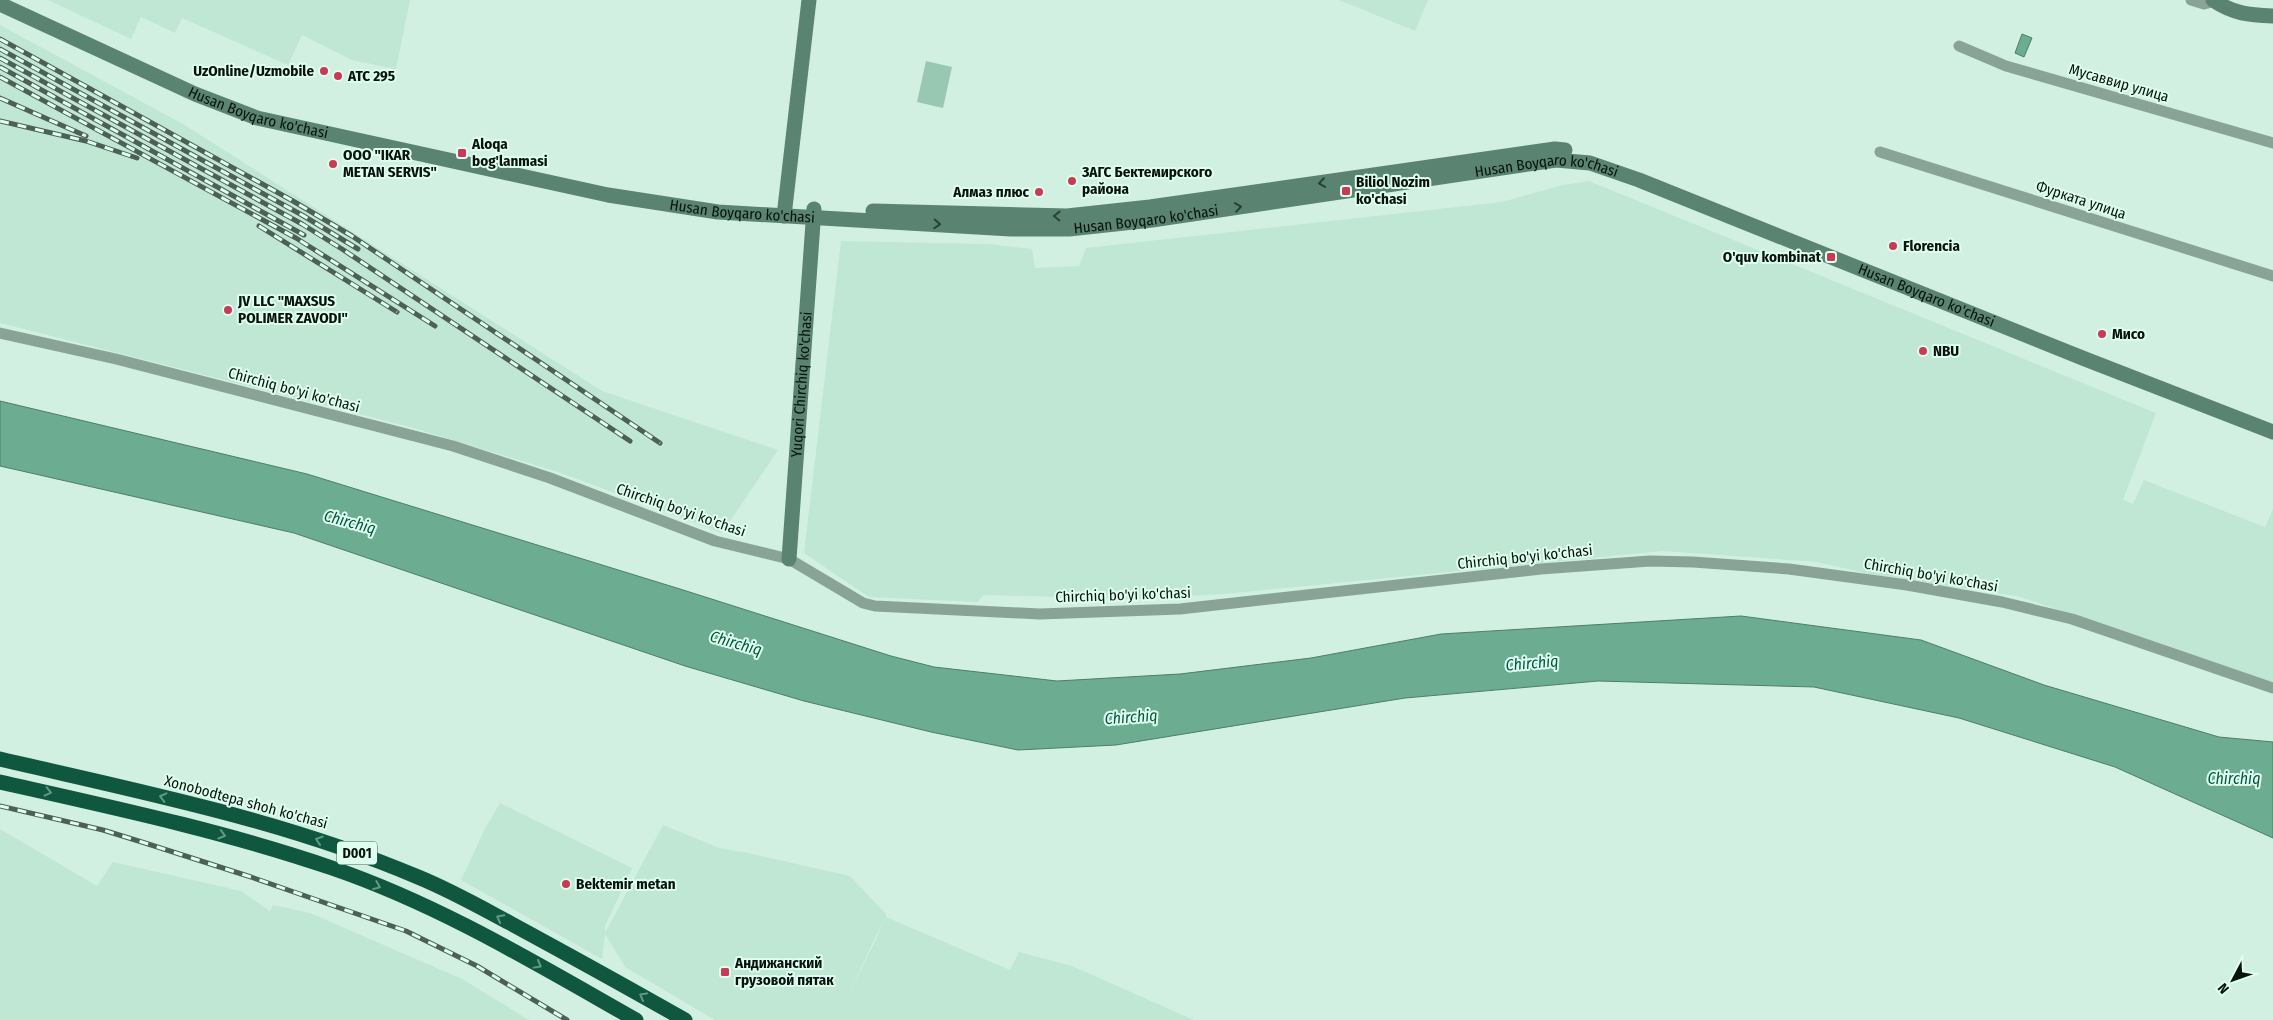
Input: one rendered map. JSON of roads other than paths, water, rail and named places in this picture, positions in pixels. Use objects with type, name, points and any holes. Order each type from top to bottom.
[{"type":"highway","name":"Xonobodtepa shoh ko'chasi","points":[[0,759],[235,816],[294,832],[353,852],[420,878],[475,905],[685,1020]]},
{"type":"highway","name":"D001","points":[[0,782],[207,831],[333,869],[459,921],[636,1020]]},
{"type":"main road","name":"Husan Boyqaro ko'chasi","points":[[14,0],[259,113]]},
{"type":"main road","points":[[784,211],[809,0]]},
{"type":"main road","points":[[2214,0],[2231,11],[2273,16]]},
{"type":"main road","name":"Husan Boyqaro ko'chasi","points":[[0,4],[194,94],[259,113],[609,191],[784,211],[1066,216],[1151,214],[1556,160],[1580,161],[1639,180],[2085,359],[2273,432]]},
{"type":"main road","name":"Husan Boyqaro ko'chasi","points":[[1151,214],[1555,149],[1582,152],[1607,158],[2076,345],[2273,420]]},
{"type":"main road","name":"Yuqori Chirchiq ko'chasi","points":[[790,559],[813,213]]},
{"type":"street","points":[[2191,0],[2204,4],[2214,0]]},
{"type":"street","name":"Мусаввир улица","points":[[1959,46],[2006,66],[2273,143]]},
{"type":"street","name":"Фурката улица","points":[[1880,152],[2273,276]]},
{"type":"street","name":"Chirchiq bo'yi ko'chasi","points":[[0,333],[116,359],[453,446],[550,478],[715,541],[790,559],[863,603],[875,606],[1040,614],[1180,609],[1540,569],[1650,561],[1790,569],[1965,595],[2072,619],[2273,688]]},
{"type":"water","points":[[2022,34],[2032,38],[2024,57],[2015,53]]},
{"type":"water","name":"Chirchiq","points":[[0,401],[307,474],[891,656],[934,667],[1057,681],[1180,674],[1311,658],[1441,634],[1741,616],[1921,640],[2044,685],[2219,737],[2273,742],[2273,838],[2115,767],[1959,718],[1814,687],[1598,681],[1405,698],[1116,745],[1018,750],[931,732],[804,701],[685,666],[294,533],[0,466]]},
{"type":"railway","points":[[0,39],[293,201],[352,236],[660,443]]},
{"type":"railway","points":[[0,49],[302,215],[358,249]]},
{"type":"railway","points":[[0,58],[302,224],[630,441]]},
{"type":"railway","points":[[0,67],[304,235]]},
{"type":"railway","points":[[0,77],[296,238],[435,326]]},
{"type":"railway","points":[[0,98],[86,136]]},
{"type":"railway","points":[[0,121],[86,141],[137,158]]},
{"type":"railway","points":[[259,226],[397,312]]},
{"type":"railway","points":[[0,806],[103,830],[251,877],[406,931],[477,966],[567,1020]]},
{"type":"place","name":"UzOnline/Uzmobile","points":[[324,71]]},
{"type":"place","name":"ATC 295","points":[[338,76]]},
{"type":"place","name":"Aloqa bog'lanmasi","points":[[462,153]]},
{"type":"place","name":"OOO \"IKAR METAN SERVIS\"","points":[[333,164]]},
{"type":"place","name":"ЗАГС Бектемирского района","points":[[1072,181]]},
{"type":"place","name":"Biliol Nozim ko'chasi","points":[[1346,191]]},
{"type":"place","name":"Алмаз плюс","points":[[1039,192]]},
{"type":"place","name":"Florencia","points":[[1893,246]]},
{"type":"place","name":"O'quv kombinat","points":[[1831,257]]},
{"type":"place","name":"JV LLC \"MAXSUS POLIMER ZAVODI\"","points":[[228,310]]},
{"type":"place","name":"Мисо","points":[[2102,334]]},
{"type":"place","name":"NBU","points":[[1923,351]]},
{"type":"place","name":"Bektemir metan","points":[[566,884]]},
{"type":"place","name":"Андижанский грузовой пятак","points":[[725,972]]}]
